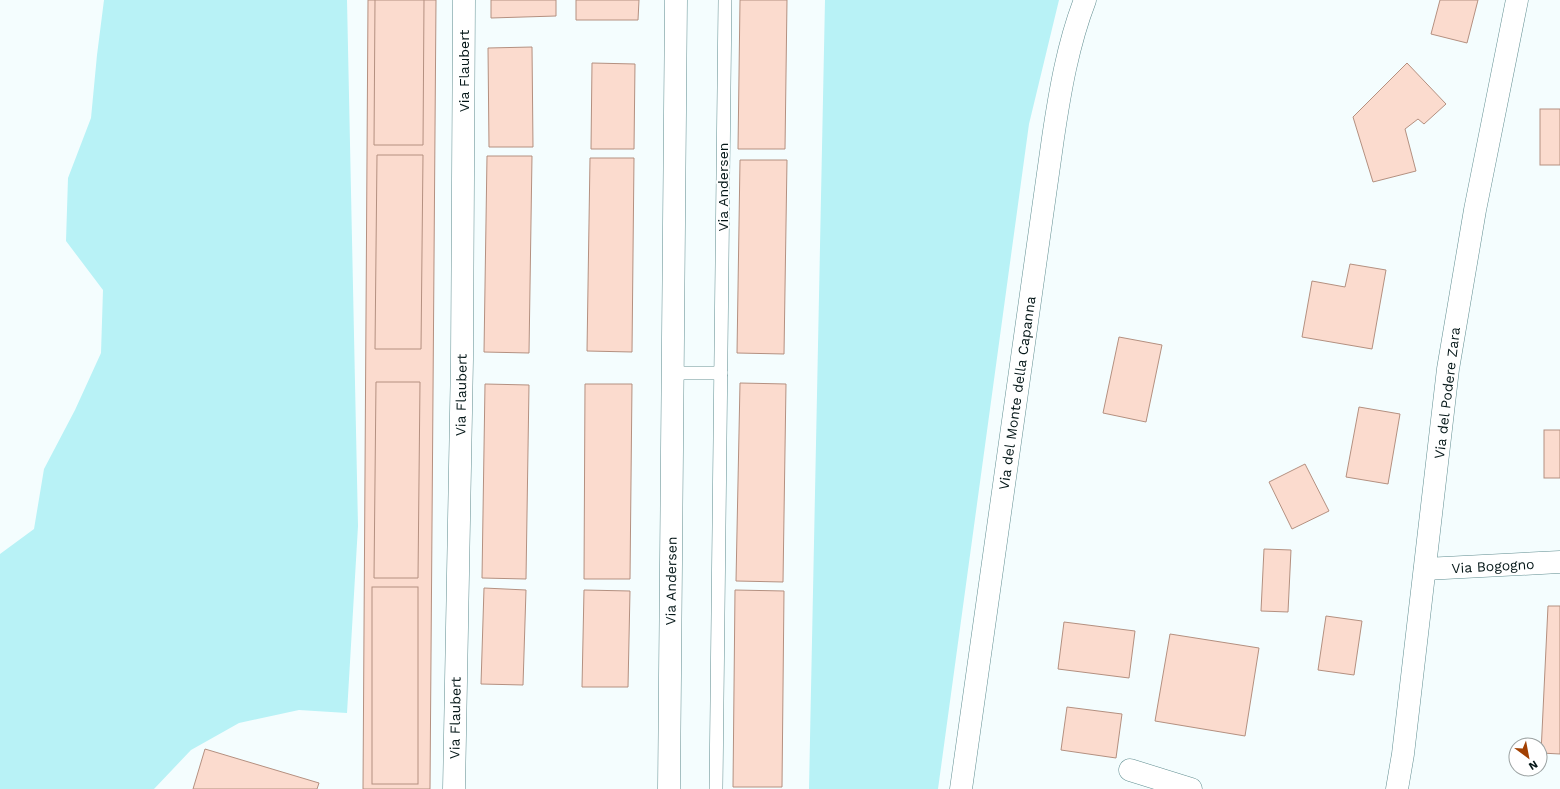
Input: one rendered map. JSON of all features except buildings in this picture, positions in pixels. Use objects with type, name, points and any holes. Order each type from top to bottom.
[{"type":"street","name":"Via Flaubert","points":[[454,789],[461,367],[464,0]]},
{"type":"street","name":"Via Andersen","points":[[669,789],[676,0]]},
{"type":"street","name":"Via del Monte della Capanna","points":[[961,789],[1054,131],[1067,58],[1076,23],[1085,0]]},
{"type":"street","name":"Via del Podere Zara","points":[[1397,789],[1403,754],[1448,369],[1475,210],[1517,0]]},
{"type":"street","name":"Via Bogogno","points":[[1425,569],[1560,562]]},
{"type":"street","points":[[1130,770],[1191,789]]},
{"type":"lane","name":"Via Andersen","points":[[716,789],[725,0]]},
{"type":"lane","points":[[673,373],[721,373]]},
{"type":"shaded area","points":[[104,0],[347,0],[358,526],[347,713],[299,710],[239,723],[191,750],[154,789],[0,789],[0,554],[34,529],[44,469],[75,410],[101,353],[103,290],[66,241],[68,178],[91,118]]},
{"type":"shaded area","points":[[825,0],[1059,0],[1029,124],[938,789],[809,789]]}]
